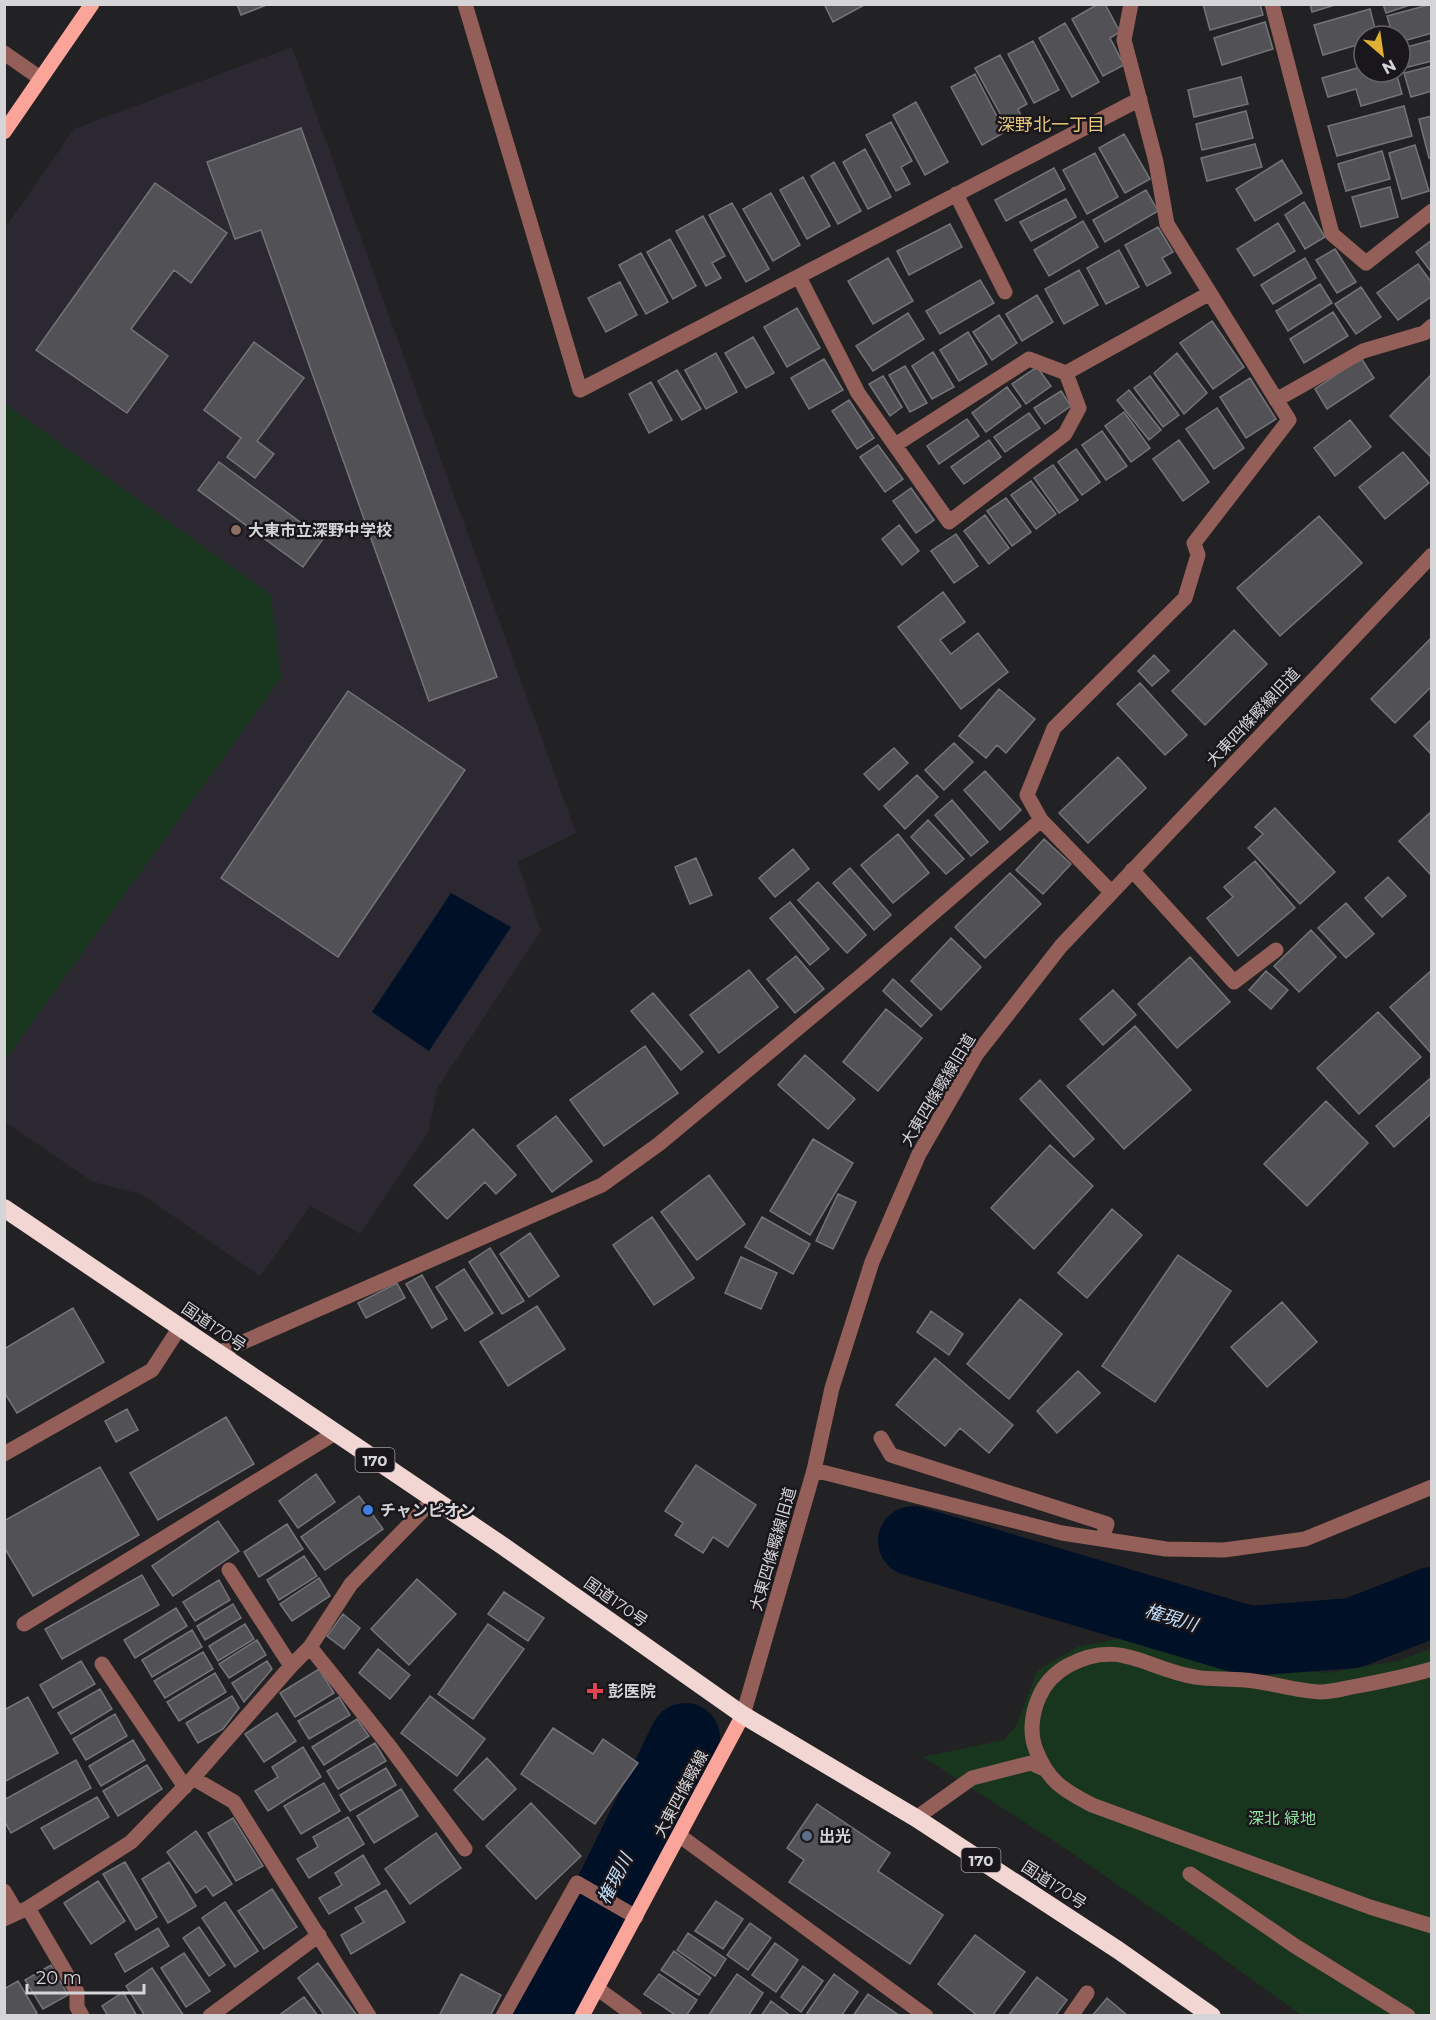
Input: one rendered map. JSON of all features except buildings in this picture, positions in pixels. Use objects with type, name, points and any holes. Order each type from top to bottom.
[{"type":"highway","name":"国道170号","points":[[4,1208],[503,1546],[743,1715],[916,1818],[1118,1950],[1212,2016]]},
{"type":"main road","points":[[4,132],[92,4]]},
{"type":"main road","name":"大東四條畷線","points":[[582,2016],[743,1715]]},
{"type":"street","points":[[465,4],[580,390],[1140,99]]},
{"type":"street","points":[[1111,892],[1041,820],[1027,795],[1054,728],[1185,598],[1198,555],[1194,543],[1289,420],[1167,224],[1156,162],[1124,40],[1131,4]]},
{"type":"street","points":[[1272,4],[1332,234],[1366,263],[1431,211]]},
{"type":"street","points":[[4,53],[40,78]]},
{"type":"street","points":[[956,194],[1005,292]]},
{"type":"street","points":[[799,277],[858,393],[895,446],[949,522],[1065,434],[1079,408],[1066,373],[1029,359],[895,446]]},
{"type":"street","points":[[1066,373],[1210,293]]},
{"type":"street","points":[[1276,400],[1363,351],[1424,333],[1431,327]]},
{"type":"street","name":"大東四條畷線旧道","points":[[743,1715],[814,1470],[832,1388],[872,1262],[919,1154],[976,1055],[1061,946],[1431,555]]},
{"type":"street","points":[[219,1353],[602,1185],[677,1129],[863,974],[1041,820]]},
{"type":"street","points":[[1132,870],[1234,982],[1276,950]]},
{"type":"street","points":[[4,1454],[152,1370],[180,1327]]},
{"type":"street","points":[[24,1624],[335,1433]]},
{"type":"street","points":[[880,1438],[891,1455],[1107,1524],[1102,1539]]},
{"type":"street","points":[[814,1470],[1062,1533],[1166,1549],[1224,1550],[1305,1539],[1431,1487]]},
{"type":"street","points":[[17,1913],[131,1842],[189,1782],[310,1647],[351,1584],[433,1500]]},
{"type":"street","points":[[229,1570],[291,1666]]},
{"type":"street","points":[[310,1647],[390,1747],[465,1849]]},
{"type":"street","points":[[1431,1669],[1403,1677],[1322,1692],[1244,1680],[1195,1677],[1118,1653],[1084,1657],[1059,1671],[1042,1690],[1034,1709],[1032,1732],[1034,1746],[1044,1769],[1052,1780],[1092,1805],[1370,1907],[1431,1926]]},
{"type":"street","points":[[102,1664],[189,1782],[234,1802],[369,2016]]},
{"type":"street","points":[[916,1818],[972,1779],[1031,1763],[1044,1769]]},
{"type":"street","points":[[680,1836],[926,2016]]},
{"type":"street","points":[[1190,1874],[1295,1947],[1408,2016]]},
{"type":"street","points":[[503,2016],[577,1883],[635,1916]]},
{"type":"street","points":[[4,1891],[17,1913],[77,1992],[77,2007],[82,2016]]},
{"type":"street","points":[[210,2016],[319,1935]]},
{"type":"street","points":[[598,1989],[635,2016]]},
{"type":"street","points":[[1071,2016],[1087,1993]]},
{"type":"shaded area","name":"大東市立深野中学校","points":[[292,47],[576,833],[518,862],[541,931],[438,1087],[428,1133],[360,1234],[311,1206],[260,1276],[141,1194],[93,1182],[5,1122],[5,228],[74,129]]},
{"type":"green space","points":[[5,404],[271,595],[281,678],[5,1060]]},
{"type":"green space","name":"深北 緑地","points":[[1121,1638],[1217,1663],[1328,1673],[1402,1660],[1431,1648],[1431,2015],[1301,2015],[1063,1847],[923,1757],[1004,1740],[1016,1726],[1037,1671],[1077,1647]]},
{"type":"water","points":[[451,893],[511,927],[429,1051],[372,1012]]},
{"type":"waterway","name":"権現川","points":[[913,1541],[1249,1641],[1353,1633],[1432,1602]]},
{"type":"waterway","name":"権現川","points":[[539,2016],[607,1897],[685,1738]]},
{"type":"place","name":"大東市立深野中学校","points":[[236,530]]},
{"type":"place","name":"チャンピオン","points":[[368,1510]]},
{"type":"place","name":"彭医院","points":[[595,1691]]},
{"type":"place","name":"出光","points":[[807,1836]]},
{"type":"district","name":"深野北一丁目","points":[[1051,125]]}]
